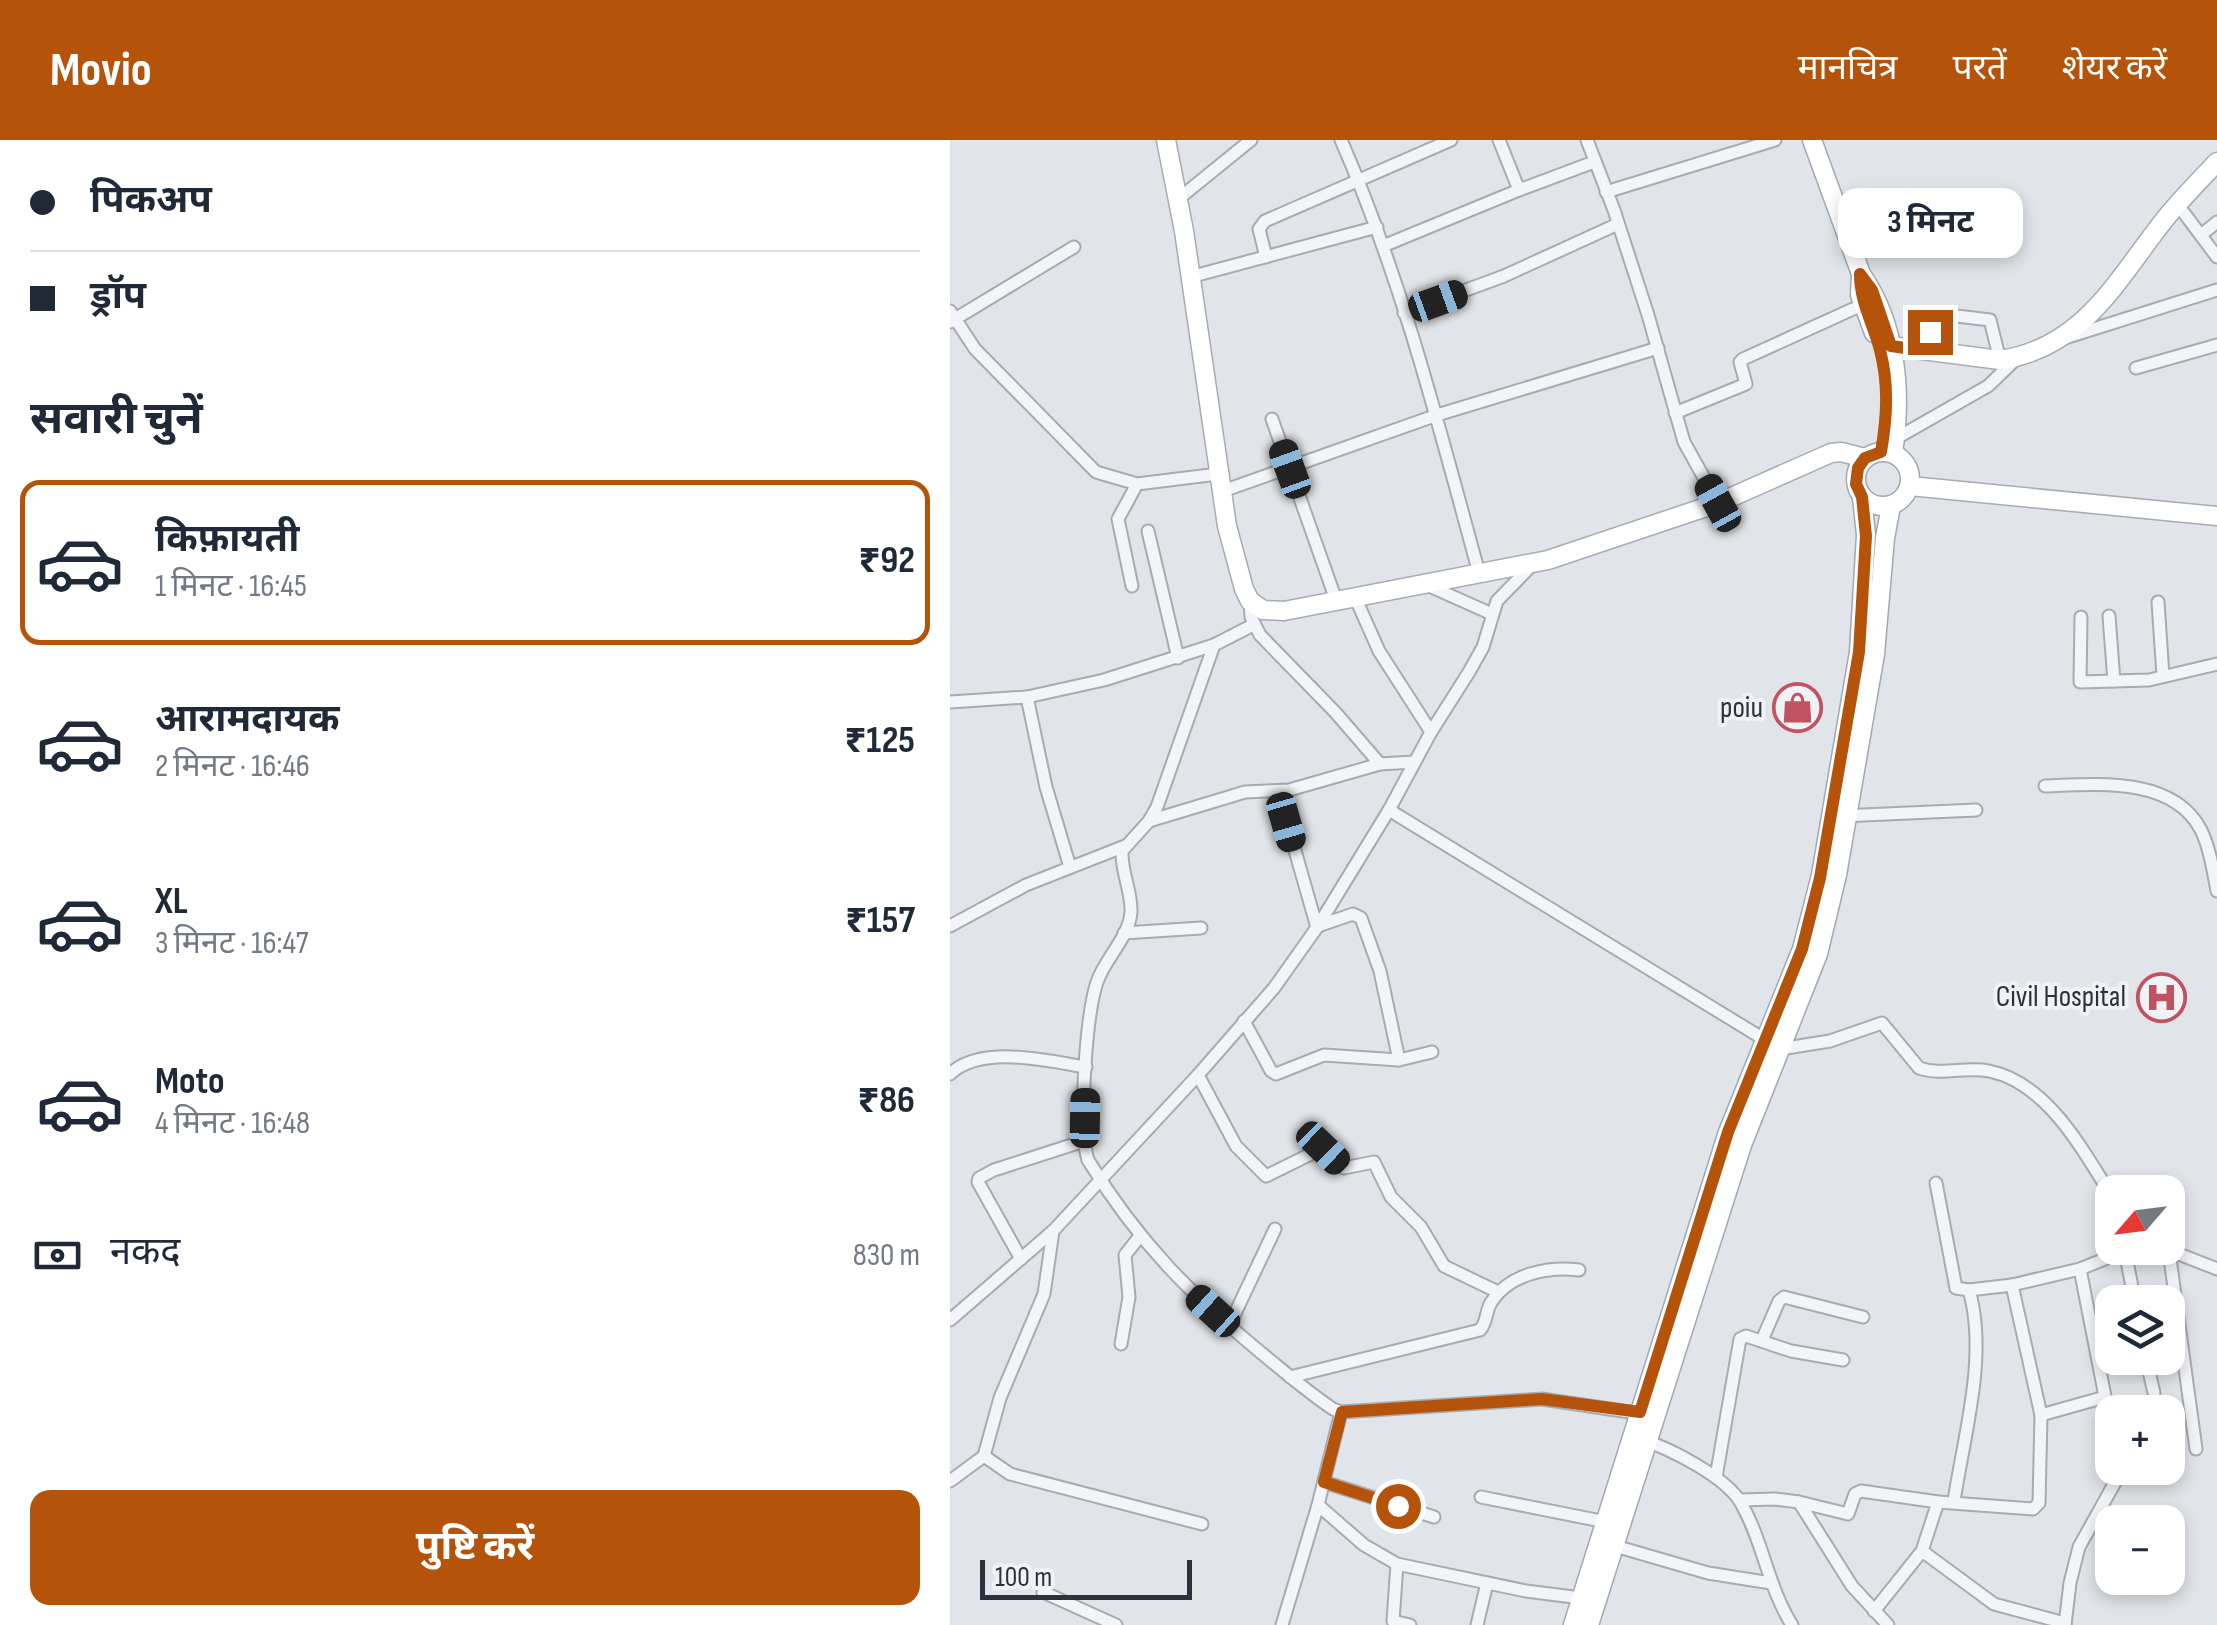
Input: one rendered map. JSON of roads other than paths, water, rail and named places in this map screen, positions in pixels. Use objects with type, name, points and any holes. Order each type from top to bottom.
[{"type":"main road","points":[[1166,140],[1219,483],[1244,589],[1250,602],[1263,610],[1284,611],[1534,562],[1718,503],[1840,452],[1884,450],[1909,469],[1910,486],[1899,502],[1892,506],[1874,505],[1862,497]]},
{"type":"main road","points":[[1588,1625],[1615,1546],[1648,1415],[1742,1145],[1772,1045],[1818,954],[1854,728],[1866,536],[1862,497],[1856,484],[1858,468],[1884,450],[1898,398],[1891,346],[1872,290],[1860,274],[1812,140]]},
{"type":"main road","points":[[1891,346],[2008,359],[2045,344],[2080,324],[2100,306],[2178,205],[2217,162]]},
{"type":"main road","points":[[1860,274],[1860,295],[1880,348],[1887,399],[1884,450]]},
{"type":"main road","points":[[1910,486],[2217,516]]},
{"type":"main road","points":[[1854,728],[1875,654],[1885,538],[1892,506]]},
{"type":"main road","points":[[1572,1625],[1606,1522],[1641,1439]]},
{"type":"street","points":[[1177,200],[1251,140]]},
{"type":"street","points":[[1342,140],[1383,246],[1437,415],[1479,573]]},
{"type":"street","points":[[1266,258],[1259,230],[1262,223],[1451,140]]},
{"type":"street","points":[[1499,140],[1519,190]]},
{"type":"street","points":[[1586,140],[1618,224],[1684,442],[1718,503]]},
{"type":"street","points":[[1606,192],[1774,140]]},
{"type":"street","points":[[1383,246],[1594,162]]},
{"type":"street","points":[[2178,205],[2217,257]]},
{"type":"street","points":[[2201,235],[2217,222]]},
{"type":"street","points":[[1404,313],[1504,276],[1618,224]]},
{"type":"street","points":[[1190,277],[1376,228]]},
{"type":"street","points":[[1074,247],[951,317],[975,349],[1080,460],[1104,476],[1137,484],[1219,483],[1290,469],[1437,415],[1658,348]]},
{"type":"street","points":[[2045,344],[2217,290]]},
{"type":"street","points":[[1676,413],[1746,384],[1740,362],[1743,359],[1864,304]]},
{"type":"street","points":[[1884,450],[1980,392],[2008,359],[1990,320],[1940,314],[1920,350]]},
{"type":"street","points":[[2136,368],[2217,345]]},
{"type":"street","points":[[1272,419],[1345,598],[1430,732]]},
{"type":"street","points":[[1132,586],[1118,524],[1120,512],[1137,484]]},
{"type":"street","points":[[1148,531],[1178,658]]},
{"type":"street","points":[[950,1320],[1053,1230],[1101,1181],[1274,988],[1318,926],[1389,810],[1430,732],[1483,647],[1503,592],[1534,562]]},
{"type":"street","points":[[1427,585],[1492,614]]},
{"type":"street","points":[[1250,602],[1253,625],[1380,764]]},
{"type":"street","points":[[2158,602],[2163,676]]},
{"type":"street","points":[[2081,616],[2080,682],[2163,676],[2217,664]]},
{"type":"street","points":[[2109,616],[2114,681]]},
{"type":"street","points":[[950,702],[1027,697],[1178,658],[1253,625]]},
{"type":"street","points":[[950,926],[1026,885],[1125,846],[1150,821],[1214,645]]},
{"type":"street","points":[[1027,697],[1046,787],[1070,867]]},
{"type":"street","points":[[1150,821],[1246,792],[1278,791],[1380,764],[1414,762]]},
{"type":"street","points":[[2046,786],[2108,784],[2170,798],[2189,812],[2200,828],[2217,890]]},
{"type":"street","points":[[1278,791],[1318,926]]},
{"type":"street","points":[[1389,810],[1772,1045],[1830,1041],[1882,1022],[1919,1068],[1943,1072],[1982,1070],[2003,1074],[2023,1084],[2070,1133],[2098,1175]]},
{"type":"street","points":[[1839,816],[1976,810]]},
{"type":"street","points":[[1125,846],[1122,857],[1131,912],[1093,996],[1084,1141],[1088,1160],[1101,1181],[1168,1270],[1290,1376],[1342,1412],[1542,1399],[1648,1415]]},
{"type":"street","points":[[1318,926],[1354,914],[1361,918],[1380,971],[1399,1060]]},
{"type":"street","points":[[1124,933],[1201,928]]},
{"type":"street","points":[[1244,1021],[1273,1073],[1333,1054],[1399,1060],[1432,1052]]},
{"type":"street","points":[[950,1074],[962,1064],[1008,1057],[1086,1067]]},
{"type":"street","points":[[1198,1075],[1236,1146],[1266,1176],[1323,1148],[1344,1168],[1374,1162],[1392,1196],[1421,1227],[1444,1266],[1498,1292]]},
{"type":"street","points":[[1021,1259],[979,1178],[1084,1141]]},
{"type":"street","points":[[1936,1184],[1954,1283],[1960,1290],[2012,1284],[2095,1263]]},
{"type":"street","points":[[1230,1326],[1274,1229]]},
{"type":"street","points":[[950,1481],[984,1456],[1000,1398],[1044,1294],[1053,1230]]},
{"type":"street","points":[[1120,1344],[1129,1297],[1125,1255],[1140,1236]]},
{"type":"street","points":[[2185,1256],[2217,1269]]},
{"type":"street","points":[[2168,1265],[2196,1449]]},
{"type":"street","points":[[2080,1269],[2104,1395]]},
{"type":"street","points":[[1290,1376],[1480,1330],[1486,1324],[1488,1306],[1498,1292],[1524,1275],[1579,1270]]},
{"type":"street","points":[[1740,1500],[1799,1502],[1845,1514],[1858,1492],[1938,1502],[2033,1509],[2038,1506],[2041,1416],[2012,1284]]},
{"type":"street","points":[[1954,1501],[1978,1348],[1976,1315],[1969,1290]]},
{"type":"street","points":[[1762,1340],[1779,1301],[1784,1298],[1864,1317]]},
{"type":"street","points":[[1716,1477],[1736,1349],[1743,1337],[1843,1360]]},
{"type":"street","points":[[2150,1375],[2154,1392]]},
{"type":"street","points":[[2041,1416],[2095,1400]]},
{"type":"street","points":[[1282,1625],[1342,1412]]},
{"type":"street","points":[[1641,1439],[1716,1477],[1740,1500],[1770,1583],[1792,1625]]},
{"type":"street","points":[[984,1456],[1010,1474],[1202,1524]]},
{"type":"street","points":[[1324,1482],[1434,1517]]},
{"type":"street","points":[[1922,1550],[1994,1604],[2065,1624],[2079,1547],[2114,1485]]},
{"type":"street","points":[[1481,1497],[1606,1522]]},
{"type":"street","points":[[1799,1502],[1852,1586],[1888,1625]]},
{"type":"street","points":[[1874,1611],[1922,1550],[1938,1502]]},
{"type":"street","points":[[1318,1506],[1353,1537],[1397,1564],[1581,1598]]},
{"type":"street","points":[[1615,1546],[1708,1573],[1770,1583]]},
{"type":"street","points":[[1397,1564],[1393,1623],[1410,1625]]},
{"type":"street","points":[[1477,1625],[1487,1582]]},
{"type":"street","points":[[1043,1592],[1116,1625]]},
{"type":"place","name":"poiu","points":[[1798,708]]},
{"type":"place","name":"Civil Hospital","points":[[2161,997]]}]
